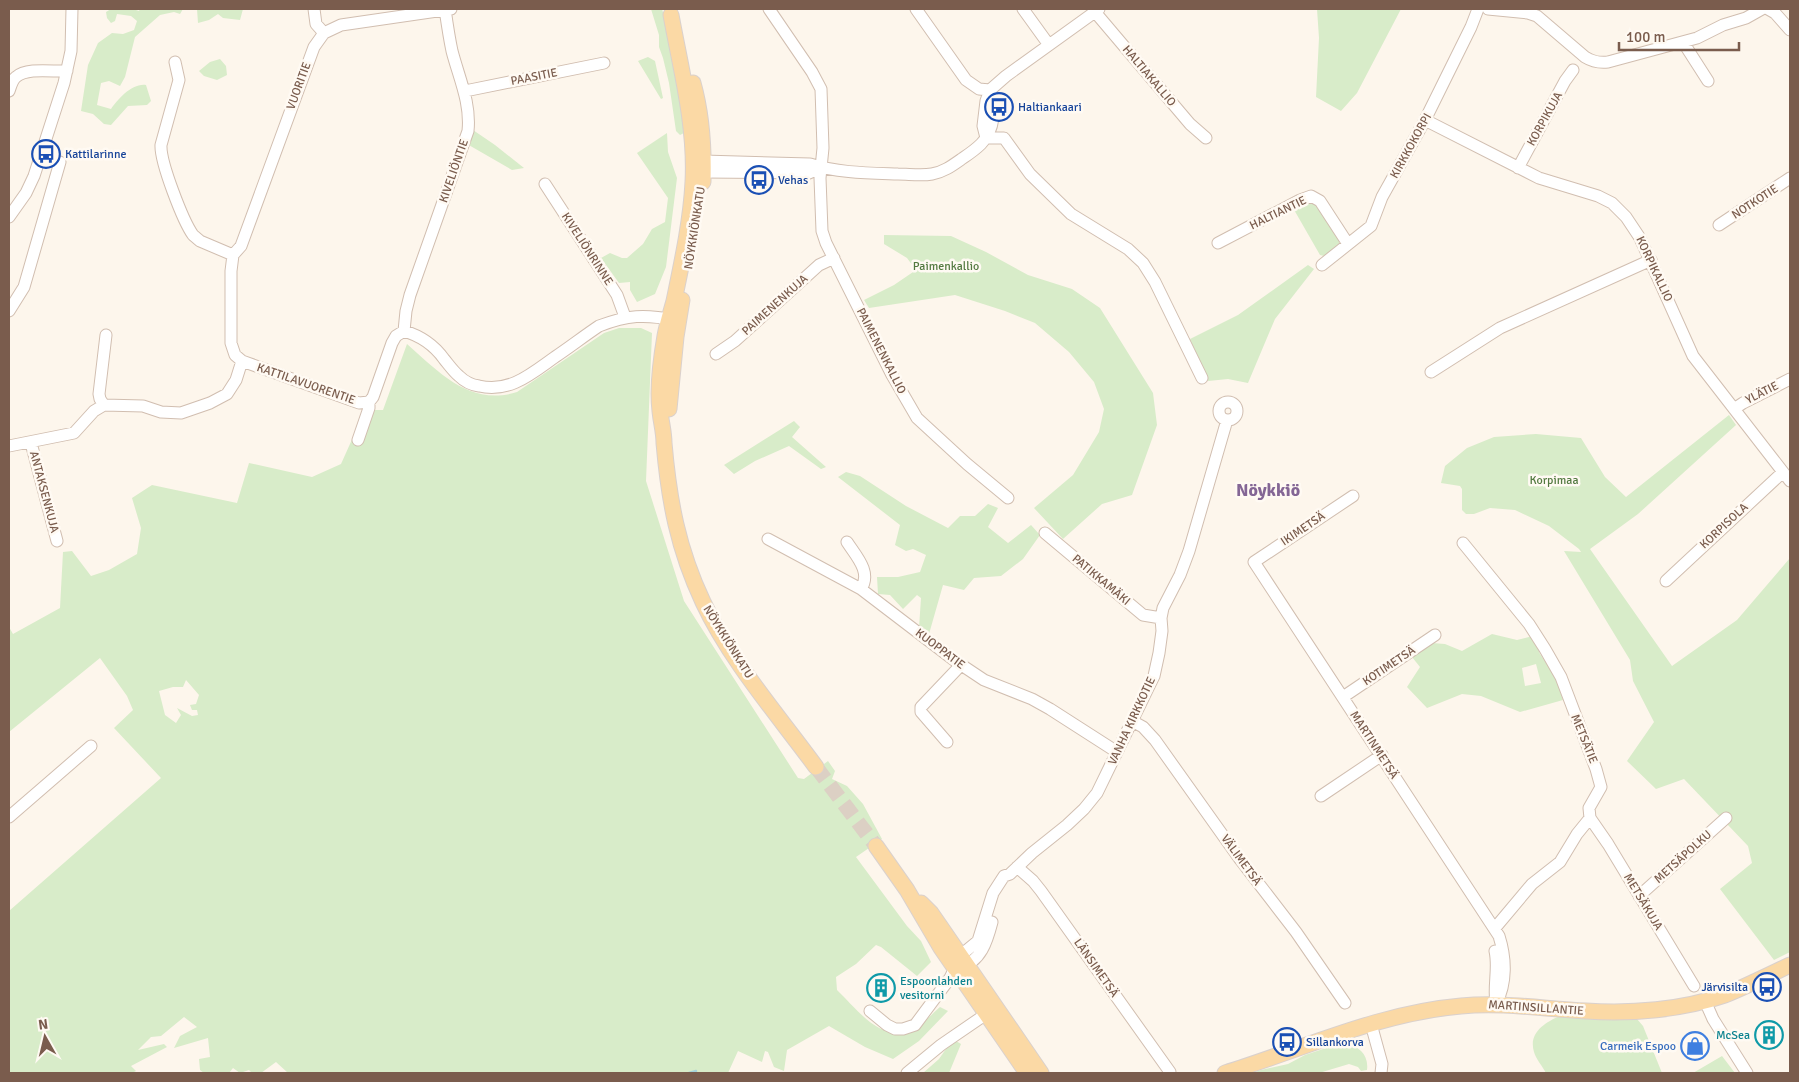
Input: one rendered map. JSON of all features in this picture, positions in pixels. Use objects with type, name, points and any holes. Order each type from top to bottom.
[{"type":"main road","name":"NÖYKKIÖNKATU","points":[[670,12],[700,166],[696,230],[674,320],[665,335],[660,373],[659,410],[668,487],[677,533],[703,602],[736,658],[816,767]]},
{"type":"main road","points":[[876,846],[907,890],[922,918],[961,963],[1027,1073]]},
{"type":"main road","name":"MARTINSILLANTIE","points":[[1225,1073],[1371,1024],[1435,1009],[1496,1004],[1588,1012],[1623,1011],[1684,1005],[1725,994],[1790,965]]},
{"type":"main road","points":[[991,1011],[1041,1073]]},
{"type":"main road","name":"MARTINSILLANTIE","points":[[1236,1073],[1252,1065]]},
{"type":"street","points":[[9,217],[26,193],[34,176],[67,71],[71,51],[72,9]]},
{"type":"street","points":[[314,9],[316,24],[324,33],[341,25],[447,9]]},
{"type":"street","name":"KIVELIÖNTIE","points":[[404,331],[410,295],[468,131],[470,120],[465,91],[453,52],[447,9]]},
{"type":"street","name":"PAIMENENKALLIO","points":[[769,9],[812,72],[821,89],[823,140],[820,168],[822,231],[826,243],[892,375],[917,418],[967,464],[1008,498]]},
{"type":"street","points":[[916,9],[966,80],[979,89],[990,90],[1006,76],[1097,10]]},
{"type":"street","points":[[1023,9],[1049,45]]},
{"type":"street","name":"KIRKKOKORPI","points":[[1322,265],[1371,226],[1382,197],[1426,120],[1478,9]]},
{"type":"street","points":[[1488,9],[1537,16],[1580,54],[1592,61],[1600,62],[1697,38],[1723,24],[1746,18],[1762,9]]},
{"type":"street","points":[[1768,9],[1775,13],[1790,30]]},
{"type":"street","name":"HALTIAKALLIO","points":[[1097,10],[1190,124],[1206,138]]},
{"type":"street","name":"VUORITIE","points":[[232,255],[243,239],[314,47],[324,33]]},
{"type":"street","points":[[1683,42],[1708,80]]},
{"type":"street","points":[[175,62],[179,80],[161,145],[162,159],[193,235],[200,241],[232,255]]},
{"type":"street","name":"PAASITIE","points":[[465,91],[604,63]]},
{"type":"street","name":"KORPIKUJA","points":[[1518,168],[1565,81],[1573,70]]},
{"type":"street","points":[[9,91],[13,81],[20,75],[28,72],[67,71]]},
{"type":"street","points":[[700,166],[810,164],[820,168],[859,173],[931,174],[948,169],[982,144],[992,127],[994,101],[990,90]]},
{"type":"street","name":"KORPIKALLIO","points":[[1426,120],[1518,168],[1556,184],[1598,196],[1612,203],[1626,217],[1640,238],[1694,356],[1787,476]]},
{"type":"street","points":[[986,138],[1004,138],[1030,174],[1071,214],[1128,249],[1143,263],[1155,282],[1202,378]]},
{"type":"street","points":[[9,311],[24,287],[60,162]]},
{"type":"street","name":"NOTKOTIE","points":[[1719,225],[1790,178]]},
{"type":"street","name":"KIVELIÖNRINNE","points":[[545,184],[617,295],[625,317]]},
{"type":"street","name":"HALTIANTIE","points":[[1218,243],[1311,196],[1320,201],[1348,244]]},
{"type":"street","name":"KATTILAVUORENTIE","points":[[232,255],[231,343],[235,354],[242,361],[360,403],[368,402],[377,389],[392,343],[396,336],[404,331]]},
{"type":"street","name":"PAIMENENKUJA","points":[[716,354],[735,341],[819,265],[834,258]]},
{"type":"street","points":[[1431,372],[1500,328],[1651,260]]},
{"type":"street","points":[[404,331],[416,334],[429,342],[444,358],[451,369],[462,379],[472,385],[498,388],[521,381],[599,326],[625,317],[644,316],[674,320]]},
{"type":"street","points":[[104,404],[99,394],[106,335]]},
{"type":"street","points":[[9,446],[74,433],[94,410],[104,404],[142,406],[161,412],[181,413],[210,403],[227,394],[236,380],[242,361]]},
{"type":"street","name":"YLÄTIE","points":[[1734,409],[1790,379]]},
{"type":"street","points":[[358,440],[370,408],[368,402]]},
{"type":"street","name":"VANHA KIRKKOTIE","points":[[870,1011],[887,1025],[894,1028],[903,1029],[915,1025],[961,963],[984,949],[1000,896],[1014,871],[1084,809],[1097,792],[1156,667],[1162,631],[1161,618],[1189,551],[1227,420]]},
{"type":"street","name":"ANTAKSENKUJA","points":[[31,442],[57,541]]},
{"type":"street","name":"KORPISOLA","points":[[1666,581],[1787,476]]},
{"type":"street","name":"IKIMETSÄ","points":[[1254,562],[1352,496]]},
{"type":"street","name":"PATIKKAMÄKI","points":[[1045,533],[1143,615],[1161,618]]},
{"type":"street","name":"KUOPPATIE","points":[[768,539],[862,590],[961,665],[984,680],[1032,699],[1117,752]]},
{"type":"street","points":[[847,542],[864,569],[865,583],[862,590]]},
{"type":"street","name":"METSÄTIE","points":[[1464,543],[1529,624],[1561,678],[1601,788],[1590,808],[1590,818],[1576,834],[1560,862],[1532,884],[1494,928]]},
{"type":"street","name":"MARTINMETSÄ","points":[[1254,562],[1494,928],[1500,939],[1504,963],[1502,991],[1496,1004]]},
{"type":"street","name":"KOTIMETSÄ","points":[[1343,697],[1435,635]]},
{"type":"street","points":[[947,742],[921,712],[921,707],[961,665]]},
{"type":"street","name":"VÄLIMETSÄ","points":[[1132,721],[1143,727],[1155,740],[1239,858],[1296,932],[1345,1003]]},
{"type":"street","points":[[9,817],[91,746]]},
{"type":"street","points":[[1322,796],[1382,756]]},
{"type":"street","name":"METSÄKUJA","points":[[1590,818],[1608,844],[1694,986]]},
{"type":"street","name":"METSÄPOLKU","points":[[1639,896],[1726,818]]},
{"type":"street","name":"LÄNSIMETSÄ","points":[[1014,871],[1033,881],[1042,891],[1170,1072]]},
{"type":"street","points":[[1705,1000],[1713,1019],[1746,1073]]},
{"type":"street","points":[[907,1073],[941,1045],[991,1011]]},
{"type":"street","points":[[1371,1024],[1382,1064],[1380,1073]]},
{"type":"green space","points":[[111,9],[133,9],[139,11],[140,9],[183,9],[180,14],[174,12],[160,15],[135,37],[125,77],[120,86],[109,81],[101,83],[97,105],[111,109],[126,92],[141,85],[146,85],[151,101],[147,105],[128,106],[111,125],[104,124],[93,114],[81,111],[88,65],[98,43],[112,33],[123,34],[134,30],[137,21],[131,16],[117,14],[115,21],[111,23],[107,18],[106,12]]},
{"type":"green space","points":[[197,9],[243,9],[240,20],[223,18],[218,14],[209,20],[198,23]]},
{"type":"green space","points":[[651,9],[662,9],[670,39],[684,133],[680,135],[676,131],[669,83],[659,47],[659,35]]},
{"type":"green space","points":[[1317,9],[1401,9],[1357,93],[1341,111],[1316,97],[1319,38]]},
{"type":"green space","points":[[648,57],[655,61],[663,98],[661,99],[638,61]]},
{"type":"green space","points":[[220,59],[226,66],[227,75],[217,80],[204,76],[199,71],[210,62]]},
{"type":"green space","points":[[473,130],[524,168],[512,170],[467,144]]},
{"type":"green space","points":[[667,133],[668,152],[677,178],[666,267],[655,294],[637,302],[630,290],[630,282],[619,283],[601,258],[610,253],[627,258],[643,244],[652,229],[665,222],[668,198],[637,153]]},
{"type":"green space","points":[[1308,201],[1316,202],[1339,236],[1339,244],[1324,256],[1320,255],[1293,208]]},
{"type":"green space","name":"Paimenkallio","points":[[884,235],[951,236],[986,252],[1028,275],[1072,289],[1100,308],[1153,393],[1157,425],[1132,495],[1102,504],[1063,539],[1034,508],[1073,475],[1099,432],[1104,409],[1094,382],[1069,352],[1035,323],[1005,311],[955,295],[869,308],[864,300],[894,285],[916,270],[907,258],[884,244]]},
{"type":"green space","points":[[1308,265],[1314,269],[1275,319],[1248,383],[1228,379],[1208,381],[1190,339],[1238,315]]},
{"type":"green space","points":[[619,328],[641,328],[652,333],[646,481],[684,601],[798,778],[804,779],[828,761],[835,771],[832,779],[847,786],[863,804],[882,839],[856,857],[907,926],[921,941],[931,962],[917,976],[876,945],[856,964],[836,977],[837,990],[871,1023],[891,1032],[902,1033],[913,1029],[924,1022],[940,1007],[948,1011],[919,1041],[893,1059],[865,1047],[829,1026],[787,1050],[784,1071],[774,1067],[768,1052],[765,1051],[762,1062],[738,1051],[728,1073],[288,1073],[276,1062],[261,1073],[252,1073],[249,1070],[240,1073],[233,1068],[229,1073],[204,1073],[200,1070],[199,1059],[210,1057],[208,1038],[174,1048],[180,1036],[197,1027],[184,1017],[161,1036],[151,1037],[138,1050],[164,1044],[167,1047],[131,1066],[136,1071],[132,1073],[9,1073],[9,911],[161,778],[114,728],[133,710],[127,696],[100,658],[9,732],[9,627],[13,634],[60,608],[63,552],[72,551],[91,576],[109,570],[137,554],[141,528],[132,498],[152,485],[237,503],[249,463],[312,477],[341,464],[354,435],[373,410],[383,410],[407,344],[456,384],[484,395],[500,395],[517,392],[604,333]],"holes":[[[186,680],[199,695],[196,704],[190,705],[192,710],[197,710],[198,715],[192,716],[177,708],[181,715],[176,723],[165,715],[159,691],[173,687],[183,687]]]},
{"type":"green space","name":"Korpimaa","points":[[1729,415],[1736,425],[1638,514],[1590,549],[1672,666],[1737,620],[1790,558],[1790,952],[1774,960],[1720,889],[1752,863],[1748,846],[1684,779],[1656,789],[1627,761],[1654,722],[1633,681],[1630,660],[1564,551],[1581,552],[1579,549],[1549,526],[1515,510],[1490,508],[1474,514],[1466,514],[1462,510],[1462,489],[1460,486],[1441,483],[1445,466],[1467,448],[1494,437],[1536,434],[1581,438],[1605,477],[1626,497]]},
{"type":"green space","points":[[794,421],[800,427],[792,437],[826,467],[821,469],[789,446],[755,461],[734,474],[724,465]]},
{"type":"green space","points":[[846,472],[860,476],[906,506],[948,528],[960,516],[975,516],[988,504],[998,508],[988,527],[1008,543],[1031,525],[1040,535],[1023,559],[1001,576],[974,578],[964,590],[943,585],[929,634],[919,628],[921,598],[917,595],[903,609],[890,595],[878,594],[877,577],[898,577],[920,572],[926,555],[913,549],[906,551],[895,545],[900,525],[838,477]]},
{"type":"green space","points":[[1492,634],[1517,640],[1533,636],[1540,654],[1555,676],[1563,700],[1520,712],[1481,696],[1462,694],[1427,708],[1407,687],[1420,667],[1412,657],[1432,643],[1445,644],[1462,651]],"holes":[[[1536,664],[1541,683],[1525,686],[1522,668]]]},
{"type":"green space","points":[[1562,1015],[1637,1019],[1643,1026],[1662,1073],[1546,1073],[1534,1052],[1534,1039],[1540,1029]]},
{"type":"green space","points":[[956,1041],[961,1044],[949,1073],[923,1073],[939,1059],[946,1049]]},
{"type":"green space","points":[[1346,1044],[1362,1052],[1365,1056],[1367,1070],[1361,1071],[1358,1067],[1349,1064],[1319,1073],[1252,1073],[1288,1064],[1305,1055]]},
{"type":"green space","points":[[1722,1056],[1735,1073],[1693,1073]]},
{"type":"waterway","points":[[689,1073],[696,1071]]},
{"type":"tunnel","points":[[816,767],[876,846]]},
{"type":"place","name":"Haltiankaari","points":[[999,107]]},
{"type":"place","name":"Kattilarinne","points":[[46,154]]},
{"type":"place","name":"Vehas","points":[[759,180]]},
{"type":"place","name":"Järvisilta","points":[[1767,987]]},
{"type":"place","name":"Espoonlahden vesitorni","points":[[881,988]]},
{"type":"place","name":"McSea","points":[[1769,1035]]},
{"type":"place","name":"Sillankorva","points":[[1287,1042]]},
{"type":"place","name":"Carmeik Espoo","points":[[1695,1046]]},
{"type":"district","name":"Nöykkiö","points":[[1268,490]]}]
